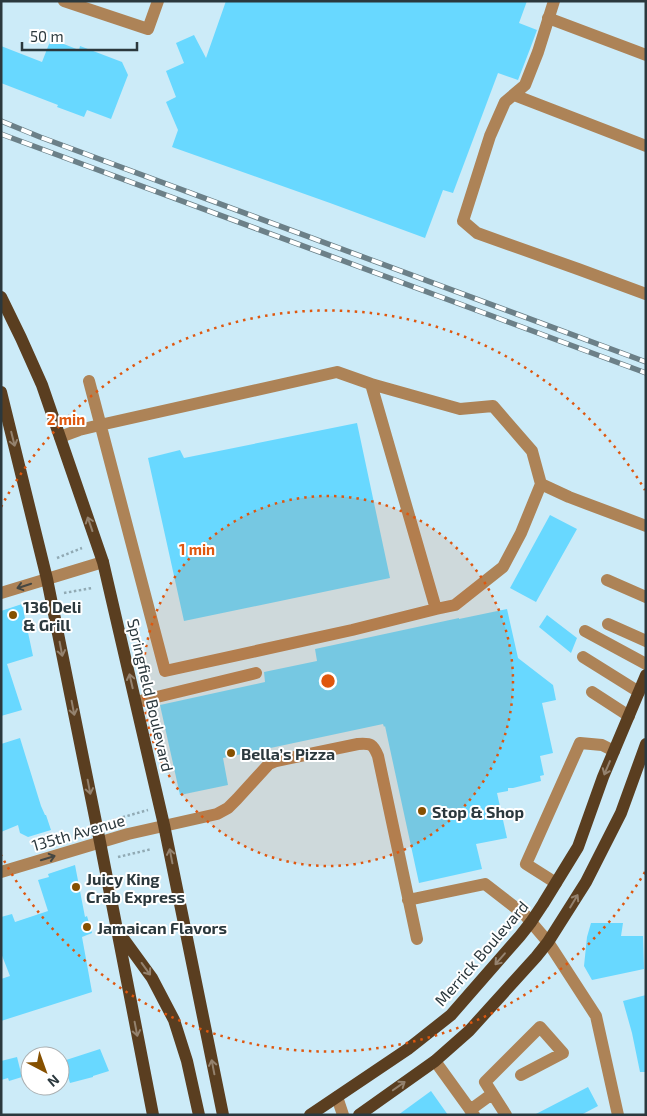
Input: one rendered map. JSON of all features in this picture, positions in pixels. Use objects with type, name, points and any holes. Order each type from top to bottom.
[{"type":"main road","name":"Springfield Boulevard","points":[[1,297],[42,385],[103,562],[164,825],[223,1115]]},
{"type":"main road","points":[[1,392],[3,407],[47,579],[153,1115]]},
{"type":"main road","name":"Merrick Boulevard","points":[[310,1115],[408,1050],[451,1015],[531,922],[578,847],[603,777],[646,675]]},
{"type":"main road","points":[[360,1115],[435,1061],[469,1031],[548,942],[586,882],[621,813],[646,744]]},
{"type":"main road","points":[[117,930],[152,978],[174,1020],[187,1061],[199,1115]]},
{"type":"street","points":[[69,2],[148,29],[158,1]]},
{"type":"street","points":[[554,1],[538,52],[525,85],[505,102],[490,136],[463,221],[477,233],[646,294]]},
{"type":"street","points":[[548,18],[646,55]]},
{"type":"street","points":[[514,95],[646,146]]},
{"type":"street","points":[[60,437],[100,425],[337,372],[371,384],[460,409],[493,406],[532,451],[541,484],[503,567],[455,605],[352,630],[165,671],[100,425],[89,381]]},
{"type":"street","points":[[371,384],[436,609]]},
{"type":"street","points":[[541,484],[569,497],[646,526]]},
{"type":"street","points":[[1,593],[103,562]]},
{"type":"street","points":[[607,580],[646,597]]},
{"type":"street","points":[[608,624],[646,641]]},
{"type":"street","points":[[586,631],[646,664]]},
{"type":"street","points":[[583,657],[638,692]]},
{"type":"street","points":[[136,702],[256,673]]},
{"type":"street","points":[[592,692],[629,716]]},
{"type":"street","name":"135th Avenue","points":[[1,872],[128,834],[217,814],[228,808],[269,764],[368,743],[375,748],[378,756],[408,900]]},
{"type":"street","points":[[556,883],[526,864],[580,743],[602,745],[614,751]]},
{"type":"street","points":[[417,939],[408,900],[485,884],[525,915],[548,942],[596,1016],[618,1115]]},
{"type":"street","points":[[506,1115],[485,1082],[540,1027],[563,1053],[521,1075]]},
{"type":"street","points":[[435,1061],[472,1112],[492,1094]]},
{"type":"street","points":[[337,1098],[344,1115]]},
{"type":"path","points":[[57,558],[82,548]]},
{"type":"path","points":[[64,593],[92,588]]},
{"type":"path","points":[[112,820],[149,810]]},
{"type":"path","points":[[118,857],[152,849]]},
{"type":"building","points":[[226,1],[527,1],[519,23],[537,30],[518,80],[498,73],[453,193],[443,190],[425,238],[172,147],[178,130],[166,102],[176,97],[166,71],[184,63],[176,43],[194,35],[206,58]]},
{"type":"building","points":[[51,39],[79,50],[80,46],[122,62],[128,75],[111,119],[87,110],[84,117],[1,83],[1,46],[42,62]]},
{"type":"building","points":[[357,423],[390,578],[184,621],[148,458],[180,450],[184,458]]},
{"type":"building","points":[[550,515],[577,529],[536,602],[510,588]]},
{"type":"building","points":[[22,604],[33,656],[7,664],[22,710],[1,716],[1,611]]},
{"type":"building","points":[[507,609],[518,658],[553,685],[556,700],[542,703],[553,753],[540,756],[544,775],[540,776],[541,781],[508,788],[508,791],[497,793],[507,838],[476,844],[482,869],[419,883],[385,726],[383,724],[223,758],[228,785],[180,795],[160,705],[265,682],[264,672],[317,661],[315,649]]},
{"type":"building","points":[[547,615],[577,638],[571,653],[539,627]]},
{"type":"building","points":[[20,738],[41,806],[51,830],[28,837],[20,833],[18,825],[1,832],[1,744]]},
{"type":"building","points":[[75,865],[85,917],[87,916],[92,933],[82,937],[92,992],[1,1021],[1,979],[10,976],[1,953],[1,917],[12,914],[15,922],[48,911],[38,880],[49,877],[48,874]]},
{"type":"building","points":[[591,923],[623,923],[621,936],[643,936],[644,969],[592,980],[584,966],[587,937]]},
{"type":"building","points":[[646,995],[646,1072],[640,1072],[623,1001]]},
{"type":"building","points":[[100,1049],[109,1071],[70,1083],[70,1059]]},
{"type":"building","points":[[17,1057],[20,1078],[9,1081],[8,1078],[1,1080],[1,1061]]},
{"type":"building","points":[[588,1087],[598,1106],[581,1115],[534,1115]]},
{"type":"building","points":[[431,1091],[448,1115],[398,1115]]},
{"type":"railway","points":[[1,121],[646,362]]},
{"type":"railway","points":[[1,134],[646,373]]},
{"type":"place","name":"136 Deli & Grill","points":[[13,615]]},
{"type":"place","name":"Bella’s Pizza","points":[[231,753]]},
{"type":"place","name":"Stop & Shop","points":[[422,811]]},
{"type":"place","name":"Juicy King Crab Express","points":[[76,887]]},
{"type":"place","name":"Jamaican Flavors","points":[[87,927]]}]
